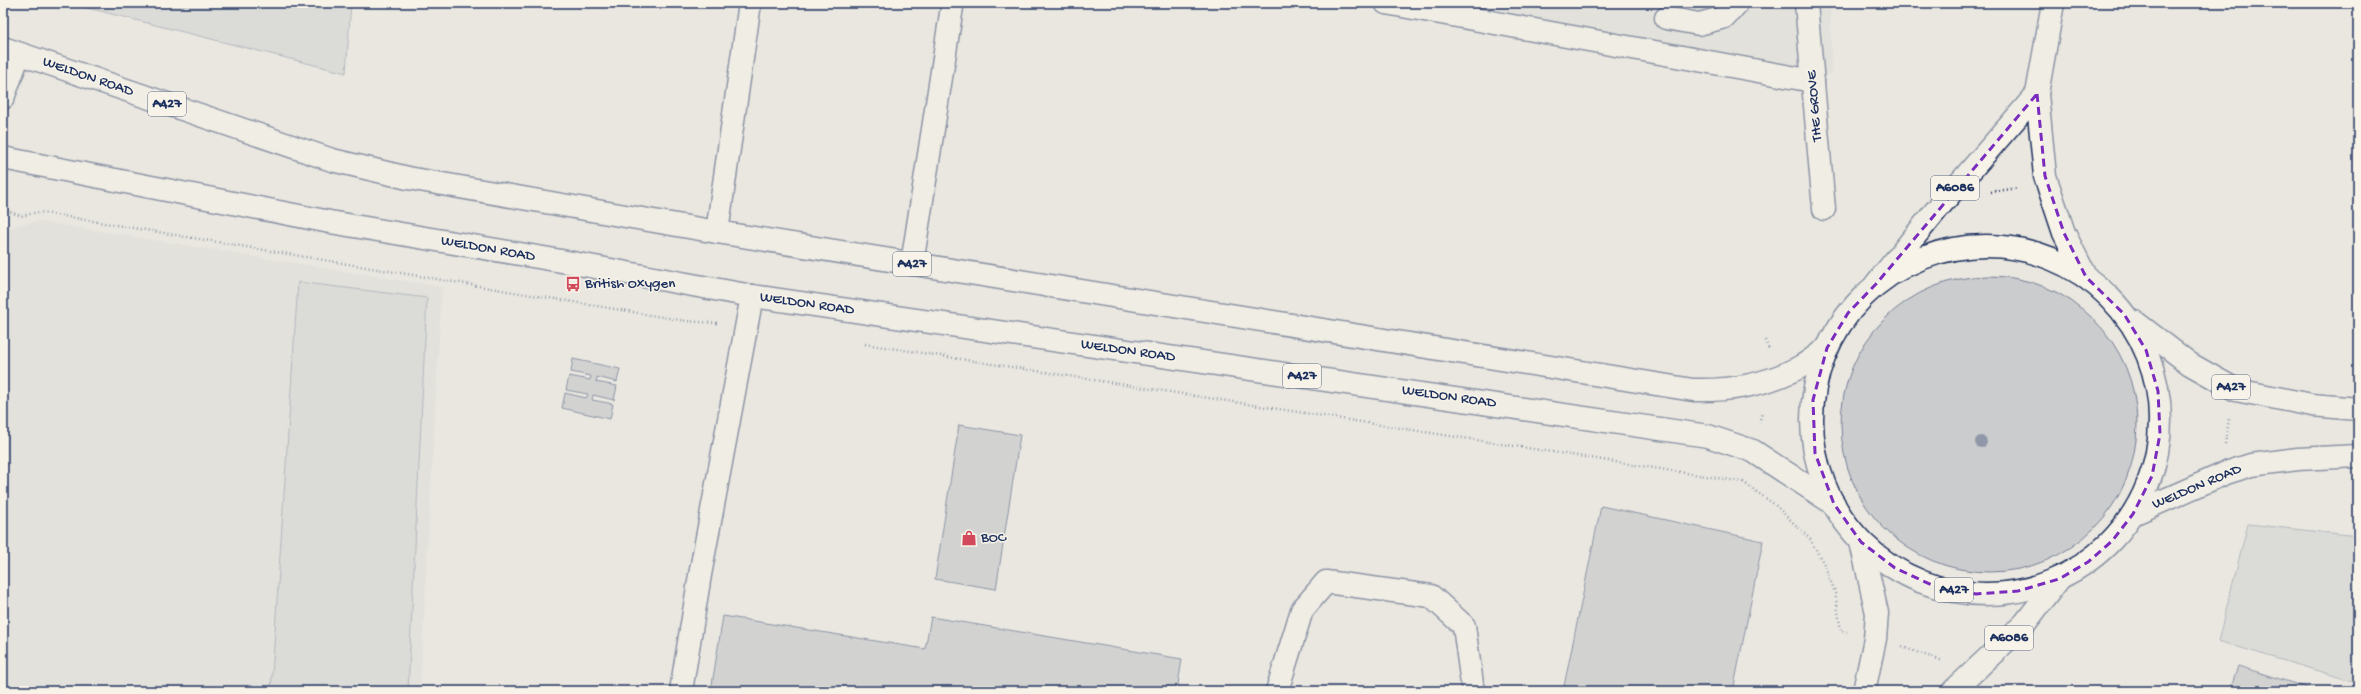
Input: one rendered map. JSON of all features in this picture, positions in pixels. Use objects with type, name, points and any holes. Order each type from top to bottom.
[{"type":"main road","points":[[717,232],[750,3]]},
{"type":"main road","points":[[1386,3],[1813,81]]},
{"type":"main road","points":[[1666,18],[1699,24],[1725,16],[1737,3]]},
{"type":"main road","name":"THE GROVE","points":[[1806,3],[1824,209]]},
{"type":"main road","points":[[2053,3],[2037,94],[2046,176],[2064,233],[2086,277]]},
{"type":"main road","points":[[912,264],[952,7]]},
{"type":"main road","points":[[3,98],[11,51]]},
{"type":"main road","name":"WELDON ROAD","points":[[11,51],[332,160],[408,178],[717,232]]},
{"type":"main road","name":"A6086","points":[[1876,284],[1938,208],[2037,94]]},
{"type":"main road","name":"WELDON ROAD","points":[[3,158],[330,222],[752,296],[1708,436],[1753,451],[1834,504]]},
{"type":"main road","name":"A427","points":[[717,232],[1693,390],[1740,387],[1769,380],[1795,370],[1827,348]]},
{"type":"main road","name":"A427","points":[[2124,314],[2146,350],[2158,391],[2160,434],[2152,476],[2133,514],[2112,541],[2088,562],[2059,579],[2018,592],[1968,593],[1934,586],[1895,568],[1861,542],[1834,504],[1815,454],[1813,400],[1827,348],[1848,313],[1876,284],[1914,261],[1957,248],[2002,246],[2046,256],[2086,277],[2124,314],[2190,364],[2236,390],[2312,405],[2358,409]]},
{"type":"main road","points":[[681,691],[700,575],[748,325],[752,296]]},
{"type":"main road","name":"WELDON ROAD","points":[[2133,514],[2226,473],[2251,465],[2298,459],[2358,456]]},
{"type":"main road","points":[[1861,542],[1876,613],[1875,639],[1864,691]]},
{"type":"main road","name":"A6086","points":[[1953,691],[1973,670],[2025,623],[2059,579]]},
{"type":"main road","points":[[1277,691],[1302,610],[1326,582],[1431,596],[1464,626],[1473,691]]},
{"type":"path","points":[[1985,192],[2025,187]]},
{"type":"path","points":[[3,209],[21,216],[39,212],[686,322],[748,325]]},
{"type":"path","points":[[1765,340],[1771,351]]},
{"type":"path","points":[[857,343],[1743,482],[1775,505],[1810,539],[1824,564],[1835,592],[1841,631],[1854,634]]},
{"type":"path","points":[[1758,427],[1763,405]]},
{"type":"path","points":[[2225,447],[2229,414]]},
{"type":"path","points":[[1743,482],[1745,477]]},
{"type":"path","points":[[1897,646],[1947,662]]},
{"type":"highlighted area","points":[[2037,94],[2045,176],[2064,233],[2086,277],[2124,314],[2146,350],[2158,391],[2160,434],[2152,476],[2133,514],[2112,541],[2088,562],[2059,579],[2018,591],[1976,594],[1934,586],[1895,568],[1861,542],[1834,504],[1815,453],[1813,400],[1827,348],[1848,313],[1876,284]]},
{"type":"shaded area","points":[[68,3],[351,3],[346,73]]},
{"type":"shaded area","points":[[1420,3],[1830,3],[1832,75]]},
{"type":"shaded area","points":[[37,221],[442,287],[420,691],[3,691],[3,229]]},
{"type":"shaded area","points":[[1989,276],[2018,279],[2059,294],[2083,310],[2103,330],[2119,354],[2130,381],[2134,395],[2137,424],[2134,453],[2119,494],[2103,518],[2083,538],[2059,554],[2032,565],[2018,569],[1989,572],[1960,569],[1919,554],[1895,538],[1875,518],[1859,494],[1848,467],[1844,453],[1841,424],[1844,395],[1859,354],[1875,330],[1895,310],[1919,294],[1946,283],[1960,279]]},
{"type":"shaded area","points":[[298,282],[427,298],[408,691],[271,691]]},
{"type":"shaded area","points":[[2248,524],[2358,536],[2358,683],[2218,641]]},
{"type":"building","points":[[573,359],[620,369],[617,382],[597,377],[596,382],[617,386],[614,400],[593,395],[592,400],[613,404],[610,419],[562,408],[565,393],[586,398],[588,394],[566,390],[569,376],[590,380],[591,376],[571,372]]},
{"type":"building","points":[[959,425],[1020,435],[996,589],[935,579]]},
{"type":"building","points":[[1601,506],[1763,541],[1733,691],[1563,691]]},
{"type":"building","points":[[723,616],[925,649],[931,617],[1182,659],[1177,691],[711,691]]},
{"type":"building","points":[[2238,666],[2315,690],[2230,691]]},
{"type":"place","name":"British Oxygen","points":[[573,284]]},
{"type":"place","name":"BOC","points":[[969,538]]}]
